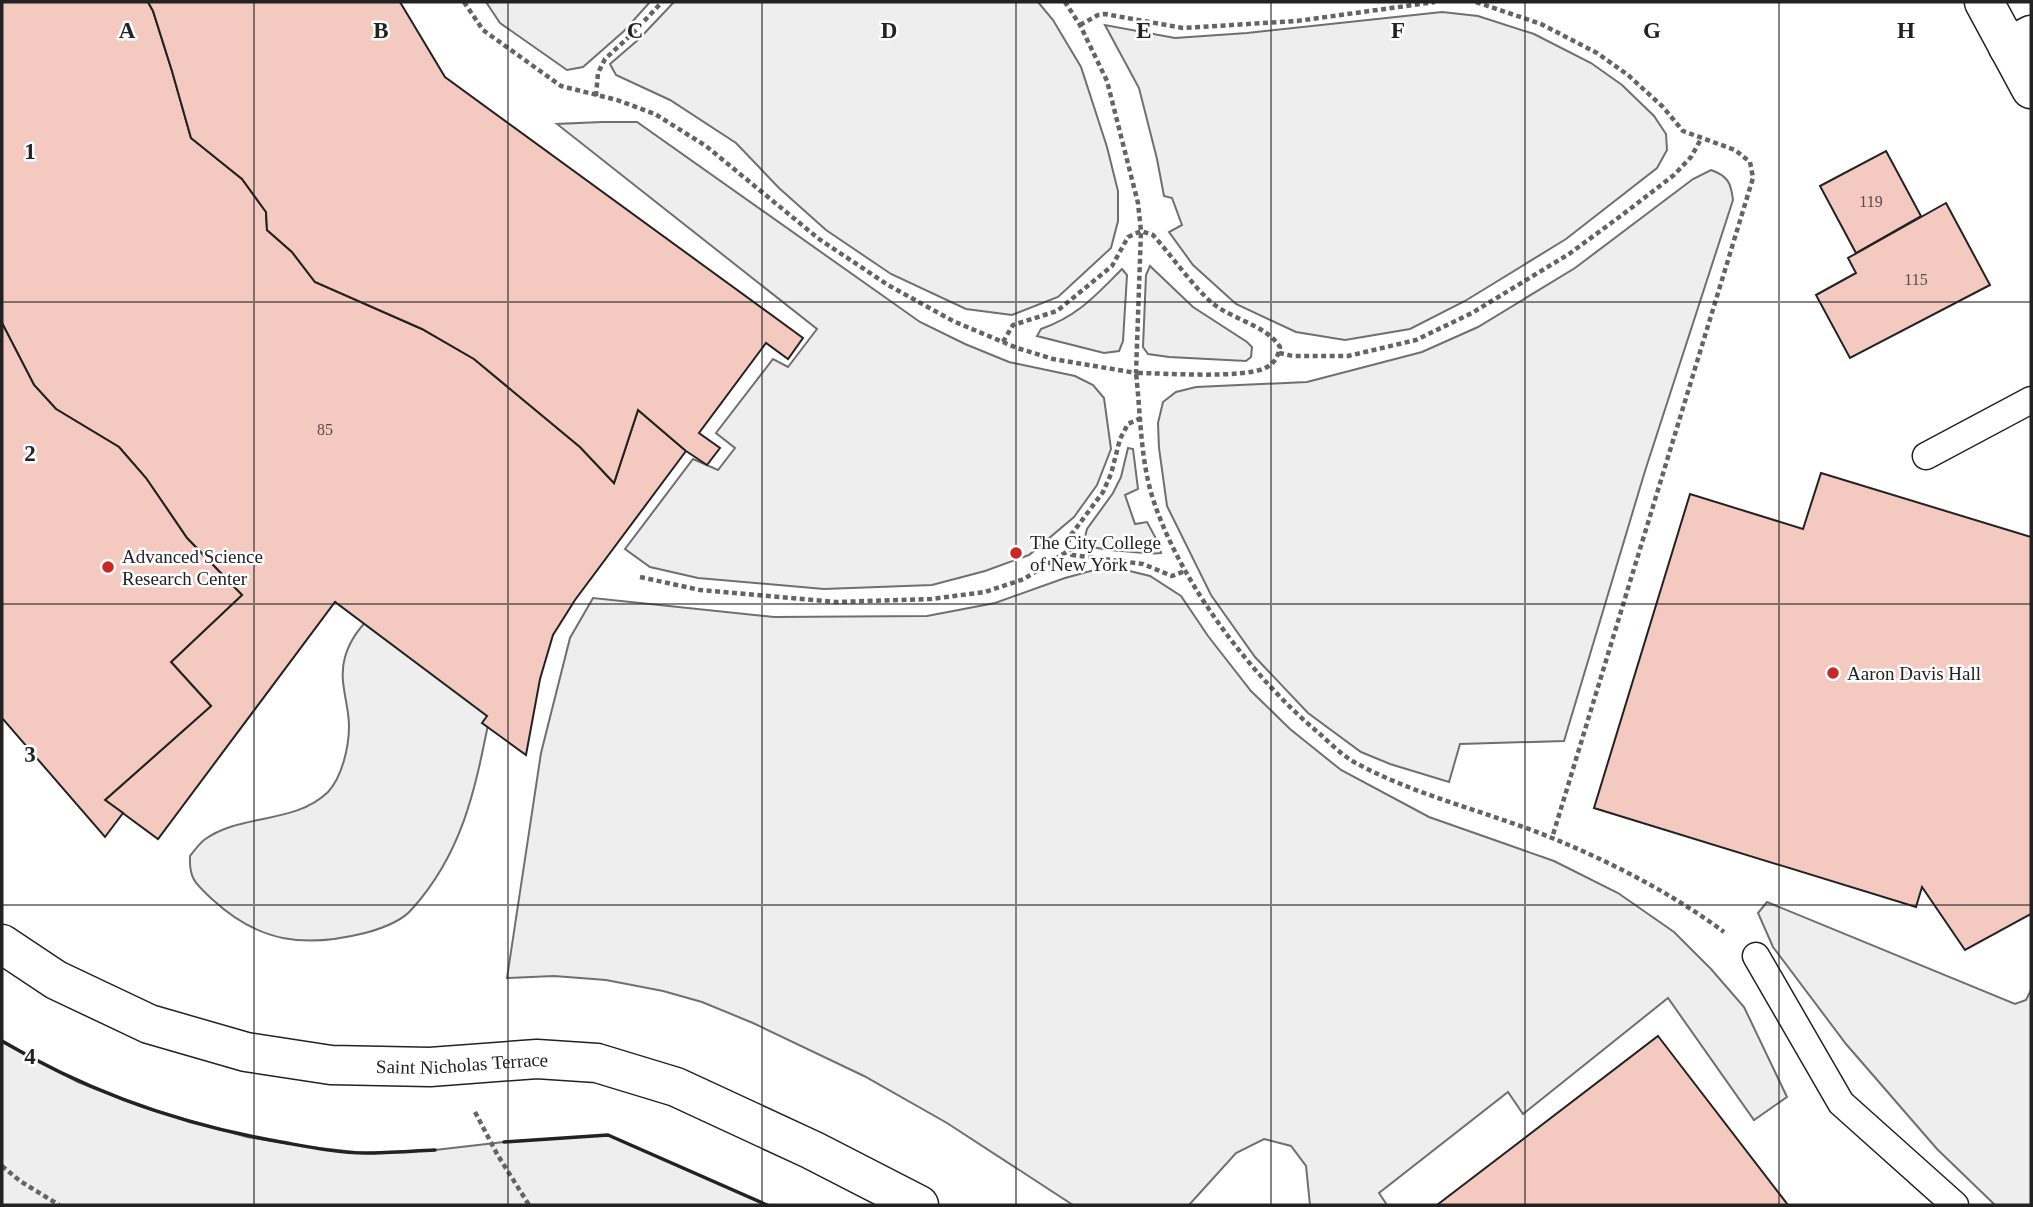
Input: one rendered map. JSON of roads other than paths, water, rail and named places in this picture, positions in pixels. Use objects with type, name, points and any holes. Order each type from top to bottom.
[{"type":"street","points":[[1984,2],[2020,41],[2031,89]]},
{"type":"street","name":"Saint Nicholas Terrace","points":[[2,944],[56,980],[149,1024],[246,1052],[331,1065],[430,1067],[537,1059],[597,1063],[676,1087],[812,1150],[919,1205]]},
{"type":"lane","points":[[1926,456],[2031,400]]},
{"type":"lane","points":[[1756,956],[1841,1103],[1955,1205]]},
{"type":"place","name":"The City College of New York","points":[[1016,553]]},
{"type":"place","name":"Advanced Science Research Center","points":[[108,567]]},
{"type":"place","name":"Aaron Davis Hall","points":[[1833,673]]}]
